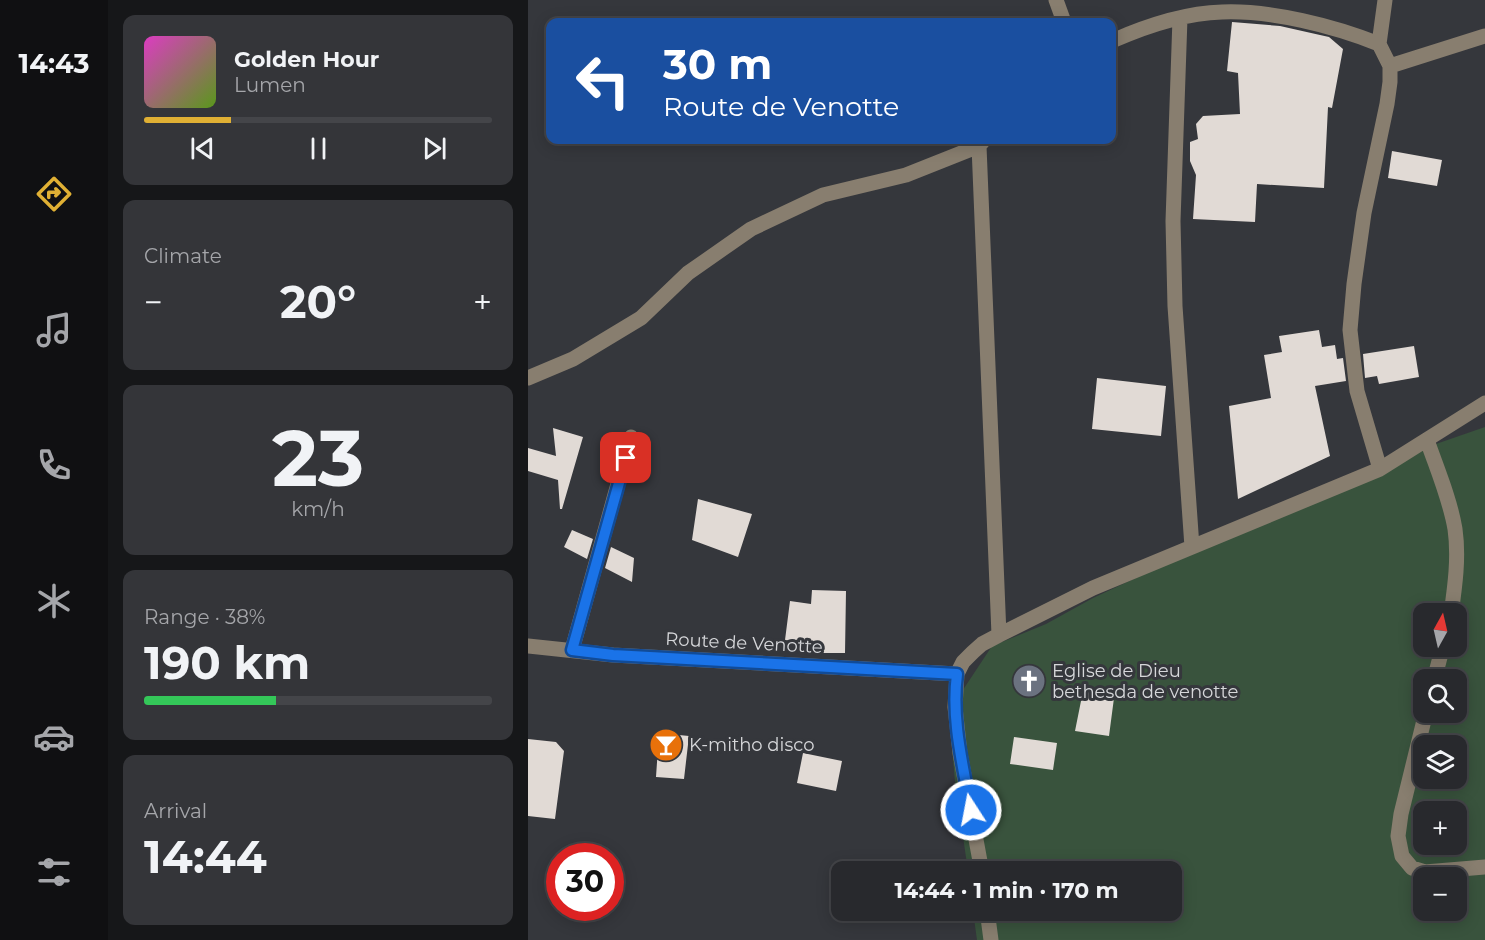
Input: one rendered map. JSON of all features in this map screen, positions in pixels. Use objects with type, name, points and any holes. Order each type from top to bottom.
[{"type":"street","points":[[1056,0],[1063,18]]},
{"type":"street","points":[[1380,469],[1357,391],[1350,330],[1364,213],[1387,104],[1390,66],[1379,44],[1385,0]]},
{"type":"street","points":[[1116,38],[1223,6],[1350,32],[1379,44]]},
{"type":"street","points":[[1180,18],[1173,221],[1175,306],[1192,547]]},
{"type":"street","points":[[1390,66],[1485,36]]},
{"type":"street","points":[[528,378],[573,359],[641,318],[688,273],[751,229],[824,195],[906,176],[979,144]]},
{"type":"street","points":[[981,144],[999,635]]},
{"type":"street","points":[[980,861],[955,707],[957,674],[963,662],[973,652],[982,644],[1093,588],[1380,469],[1485,403]]},
{"type":"street","points":[[572,650],[632,437]]},
{"type":"street","points":[[1427,440],[1455,530],[1457,565],[1452,603]]},
{"type":"street","name":"Route de Venotte","points":[[528,646],[613,655],[957,674]]},
{"type":"street","points":[[1423,723],[1401,814],[1398,837],[1402,856],[1412,868],[1425,872],[1485,867]]},
{"type":"street","points":[[988,921],[991,940]]},
{"type":"green space","points":[[1485,427],[1485,940],[977,940],[974,921],[1182,921],[1182,861],[967,861],[955,782],[949,711],[992,646],[1046,624],[1093,598],[1384,462]]},
{"type":"building","points":[[1232,22],[1280,26],[1329,37],[1343,49],[1332,108],[1328,107],[1324,188],[1257,184],[1255,222],[1193,219],[1196,175],[1190,161],[1190,142],[1198,139],[1196,124],[1203,116],[1240,114],[1238,73],[1227,71]]},
{"type":"building","points":[[1392,151],[1442,160],[1437,186],[1388,178]]},
{"type":"building","points":[[1319,330],[1322,347],[1335,345],[1337,359],[1343,358],[1346,381],[1315,386],[1330,456],[1238,499],[1229,406],[1271,398],[1264,355],[1282,352],[1279,336]]},
{"type":"building","points":[[1414,346],[1419,377],[1379,384],[1377,376],[1365,378],[1363,354]]},
{"type":"building","points":[[1097,378],[1166,386],[1161,436],[1092,429]]},
{"type":"building","points":[[553,428],[583,437],[562,509],[560,509],[558,480],[528,471],[528,448],[556,456]]},
{"type":"building","points":[[698,499],[752,514],[738,557],[692,540]]},
{"type":"building","points":[[572,530],[593,539],[587,559],[564,547]]},
{"type":"building","points":[[611,547],[634,558],[632,582],[605,568]]},
{"type":"building","points":[[812,590],[846,591],[845,653],[811,653],[811,643],[785,640],[790,601],[811,604]]},
{"type":"building","points":[[1083,691],[1114,698],[1109,736],[1075,731]]},
{"type":"building","points":[[659,733],[689,736],[684,779],[656,777]]},
{"type":"building","points":[[1014,737],[1057,743],[1053,770],[1010,764]]},
{"type":"building","points":[[528,739],[556,742],[564,751],[555,819],[528,816]]},
{"type":"building","points":[[803,753],[842,761],[836,791],[797,783]]},
{"type":"place","name":"Eglise de Dieu bethesda de venotte","points":[[1029,681]]},
{"type":"place","name":"K-mitho disco","points":[[666,745]]},
{"type":"route","points":[[626,458],[572,650],[613,655],[957,674],[955,707],[957,727],[971,810]]}]
